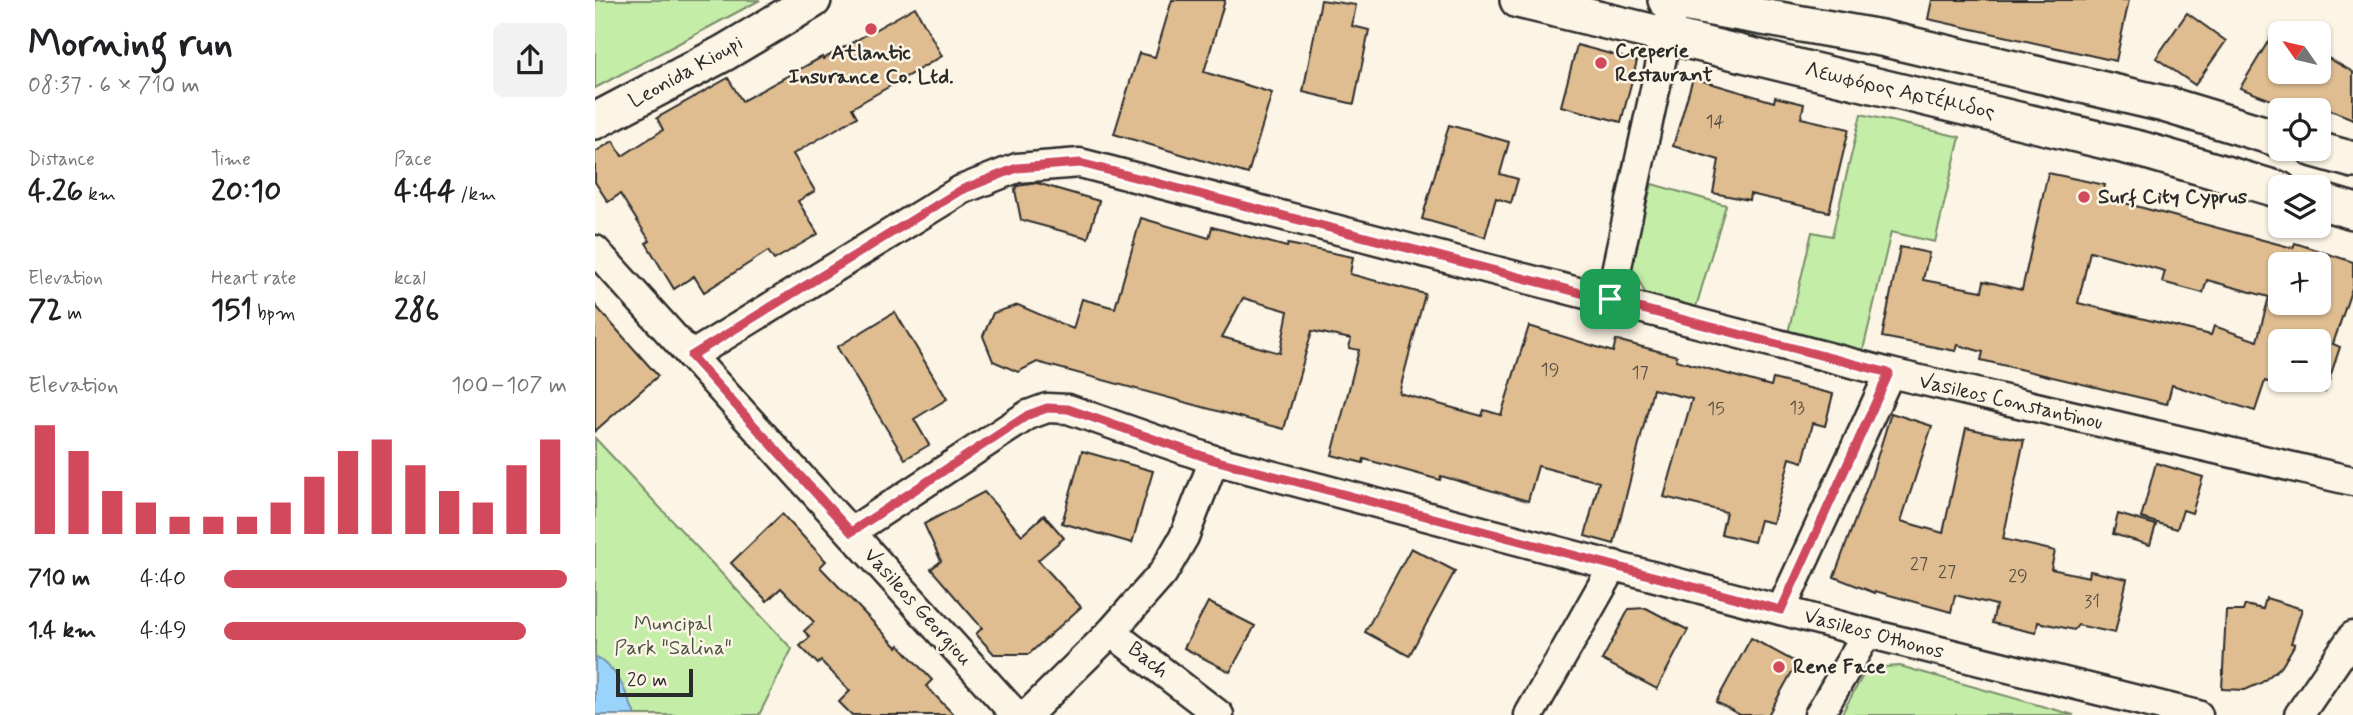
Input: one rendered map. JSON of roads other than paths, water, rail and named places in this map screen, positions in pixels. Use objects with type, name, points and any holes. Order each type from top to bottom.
[{"type":"main road","name":"Leonida Kioupi","points":[[595,121],[724,52],[813,0]]},
{"type":"main road","name":"Λεωφόρος Αρτέμιδος","points":[[1518,0],[2143,150],[2268,186]]},
{"type":"main road","name":"Λεωφόρος Αρτέμιδος","points":[[1670,1],[1881,38],[2164,104],[2268,135]]},
{"type":"main road","points":[[2331,154],[2353,160]]},
{"type":"main road","points":[[2331,205],[2353,211]]},
{"type":"street","points":[[1610,299],[1667,36],[1670,1]]},
{"type":"street","name":"Vasileos Constantinou","points":[[691,356],[961,190],[1017,168],[1080,163],[1889,373],[2353,481]]},
{"type":"street","name":"Vasileos Georgiou","points":[[595,250],[1016,715]]},
{"type":"street","points":[[1781,610],[1889,373]]},
{"type":"street","name":"Vasileos Othonos","points":[[851,532],[1028,415],[1047,408],[1068,409],[1214,460],[1867,633],[2198,715]]},
{"type":"street","points":[[1027,715],[1111,632],[1163,573],[1176,555],[1214,460]]},
{"type":"street","points":[[1529,715],[1614,565]]},
{"type":"street","name":"Bach","points":[[1111,632],[1219,715]]},
{"type":"street","points":[[1819,715],[1867,633]]},
{"type":"street","points":[[2298,715],[2353,636]]},
{"type":"water","points":[[595,657],[616,674],[635,715],[595,715]]},
{"type":"place","name":"Atlantic Insurance Co. Ltd.","points":[[871,29]]},
{"type":"place","name":"Creperie Restaurant","points":[[1601,63]]},
{"type":"place","name":"Surf City Cyprus","points":[[2084,197]]},
{"type":"place","name":"Rene Face","points":[[1779,667]]},
{"type":"park label","name":"Muncipal Park \"Salina\"","points":[[673,636]]}]
